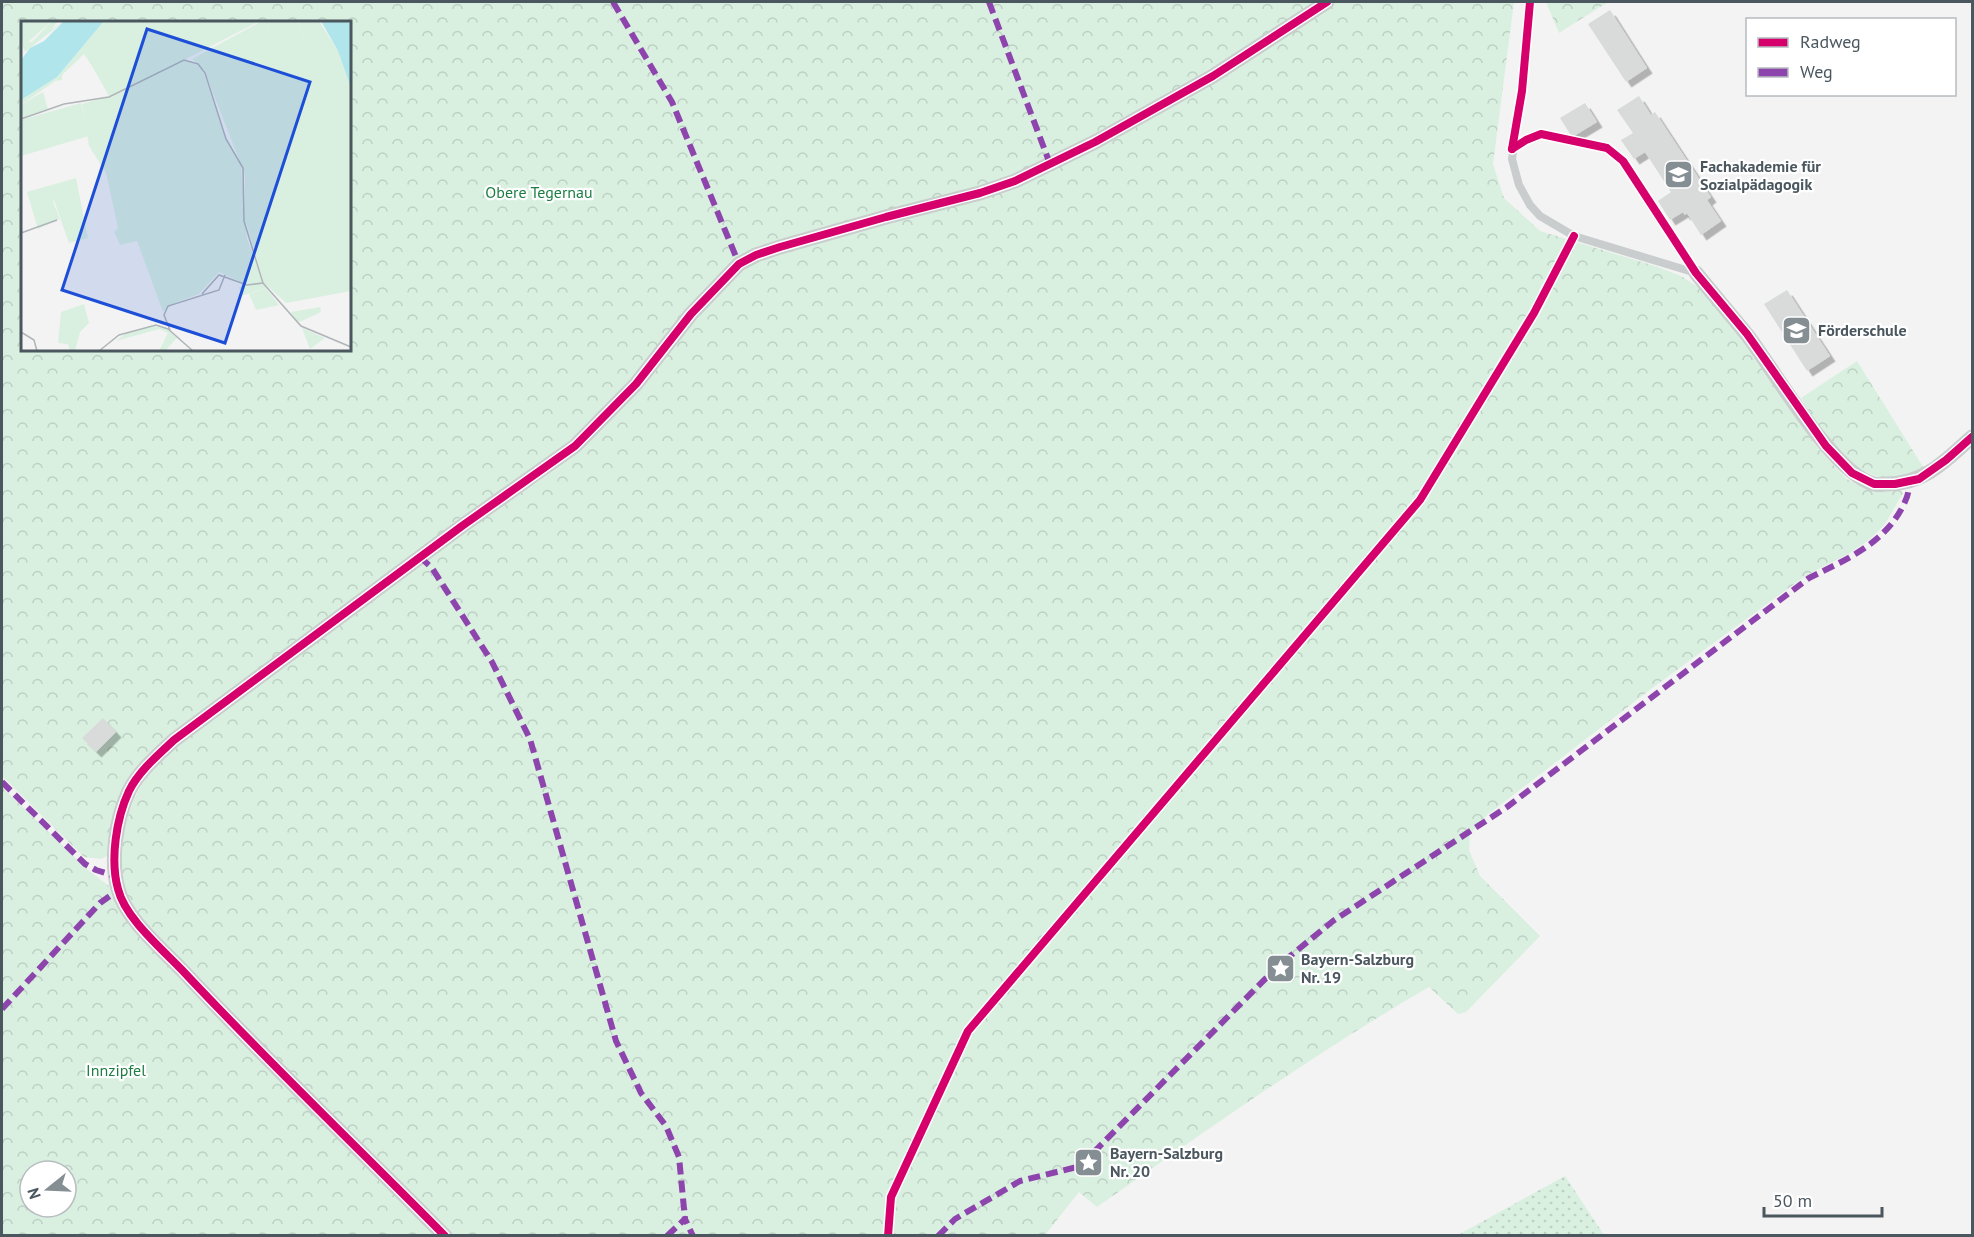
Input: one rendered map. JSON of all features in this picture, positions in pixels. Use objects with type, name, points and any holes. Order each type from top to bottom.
[{"type":"street","points":[[445,1236],[210,1000],[129,913],[118,892],[114,865],[123,810],[129,791],[138,778],[174,740],[462,526],[575,446],[636,384],[697,307],[739,264],[756,255],[780,247],[980,193],[1015,181],[1095,142],[1213,76],[1327,2]]},
{"type":"street","points":[[1696,273],[1747,334],[1826,446],[1852,473],[1874,484],[1895,484],[1919,479],[1972,437]]},
{"type":"lane","points":[[1530,2],[1522,92],[1512,149],[1514,169],[1524,194],[1540,216],[1574,236],[1696,273]]},
{"type":"lane","points":[[1512,149],[1541,134],[1607,148],[1623,161],[1696,273]]},
{"type":"green space","name":"Obere Tegernau","points":[[2,2],[1318,2],[1210,69],[1079,143],[1012,176],[757,250],[600,417],[554,459],[154,750],[109,855],[101,859],[84,857],[2,776]]},
{"type":"green space","points":[[1337,2],[1514,2],[1493,164],[1504,198],[1540,231],[1655,266],[1681,276],[1701,289],[1737,332],[1814,443],[1834,466],[1847,479],[1864,488],[1882,491],[1899,489],[1903,493],[1885,524],[1870,539],[1850,553],[1807,575],[1651,689],[1486,816],[1470,834],[1469,850],[1480,876],[1540,936],[1466,1012],[1458,1014],[1429,987],[1302,1066],[1097,1207],[1079,1192],[1045,1235],[450,1235],[157,938],[133,907],[122,884],[120,853],[132,805],[145,780],[177,746],[586,445],[687,328],[740,272],[755,262],[819,242],[968,203]]},
{"type":"green space","points":[[1546,2],[1608,2],[1559,33]]},
{"type":"green space","points":[[1857,361],[1925,470],[1889,479],[1870,474],[1857,467],[1835,447],[1801,398]]},
{"type":"green space","name":"Innzipfel","points":[[2,787],[88,870],[109,886],[119,903],[438,1235],[2,1235]]},
{"type":"green space","points":[[1565,1176],[1604,1235],[1458,1235]]},
{"type":"building","points":[[1610,10],[1647,68],[1626,82],[1588,24]]},
{"type":"building","name":"Fachakademie für Sozialpädagogik","points":[[1639,96],[1651,115],[1655,112],[1711,197],[1707,200],[1721,221],[1701,235],[1687,213],[1685,215],[1683,212],[1670,220],[1658,201],[1671,192],[1645,152],[1634,159],[1621,140],[1633,133],[1617,110]]},
{"type":"building","points":[[1585,103],[1597,122],[1572,137],[1560,118]]},
{"type":"building","name":"Förderschule","points":[[1787,290],[1830,356],[1807,371],[1764,304]]},
{"type":"building","points":[[103,718],[116,732],[96,752],[82,738]]},
{"type":"marked path","points":[[613,2],[672,102],[739,264]]},
{"type":"marked path","points":[[989,2],[1050,164]]},
{"type":"marked path","points":[[938,1236],[955,1219],[1020,1181],[1077,1167],[1278,966],[1333,921],[1507,807],[1809,578],[1849,558],[1873,542],[1894,521],[1902,508],[1908,495],[1908,481]]},
{"type":"marked path","points":[[420,557],[432,568],[492,662],[530,739],[616,1041],[641,1093],[666,1126],[679,1157],[685,1219]]},
{"type":"marked path","points":[[2,782],[85,864],[115,876]]},
{"type":"marked path","points":[[2,1009],[100,903],[118,892]]},
{"type":"marked path","points":[[667,1236],[685,1219],[693,1236]]},
{"type":"cycle path","points":[[445,1236],[247,1037],[145,932],[128,911],[118,889],[115,853],[124,802],[138,777],[174,740],[462,526],[575,446],[636,384],[691,314],[739,264],[756,255],[780,247],[980,193],[1015,181],[1095,142],[1213,76],[1327,2]]},
{"type":"cycle path","points":[[1512,149],[1522,91],[1530,2]]},
{"type":"cycle path","points":[[1512,149],[1541,134],[1607,148],[1623,161],[1696,273],[1747,334],[1826,446],[1852,473],[1874,484],[1895,484],[1919,479],[1946,460],[1972,437]]},
{"type":"cycle path","points":[[888,1236],[891,1197],[968,1031],[1420,500],[1534,313],[1574,236]]},
{"type":"place","name":"Fachakademie für Sozialpädagogik","points":[[1679,175]]},
{"type":"place","name":"Förderschule","points":[[1797,330]]},
{"type":"place","name":"Bayern-Salzburg Nr. 19","points":[[1280,968]]},
{"type":"place","name":"Bayern-Salzburg Nr. 20","points":[[1089,1162]]}]
